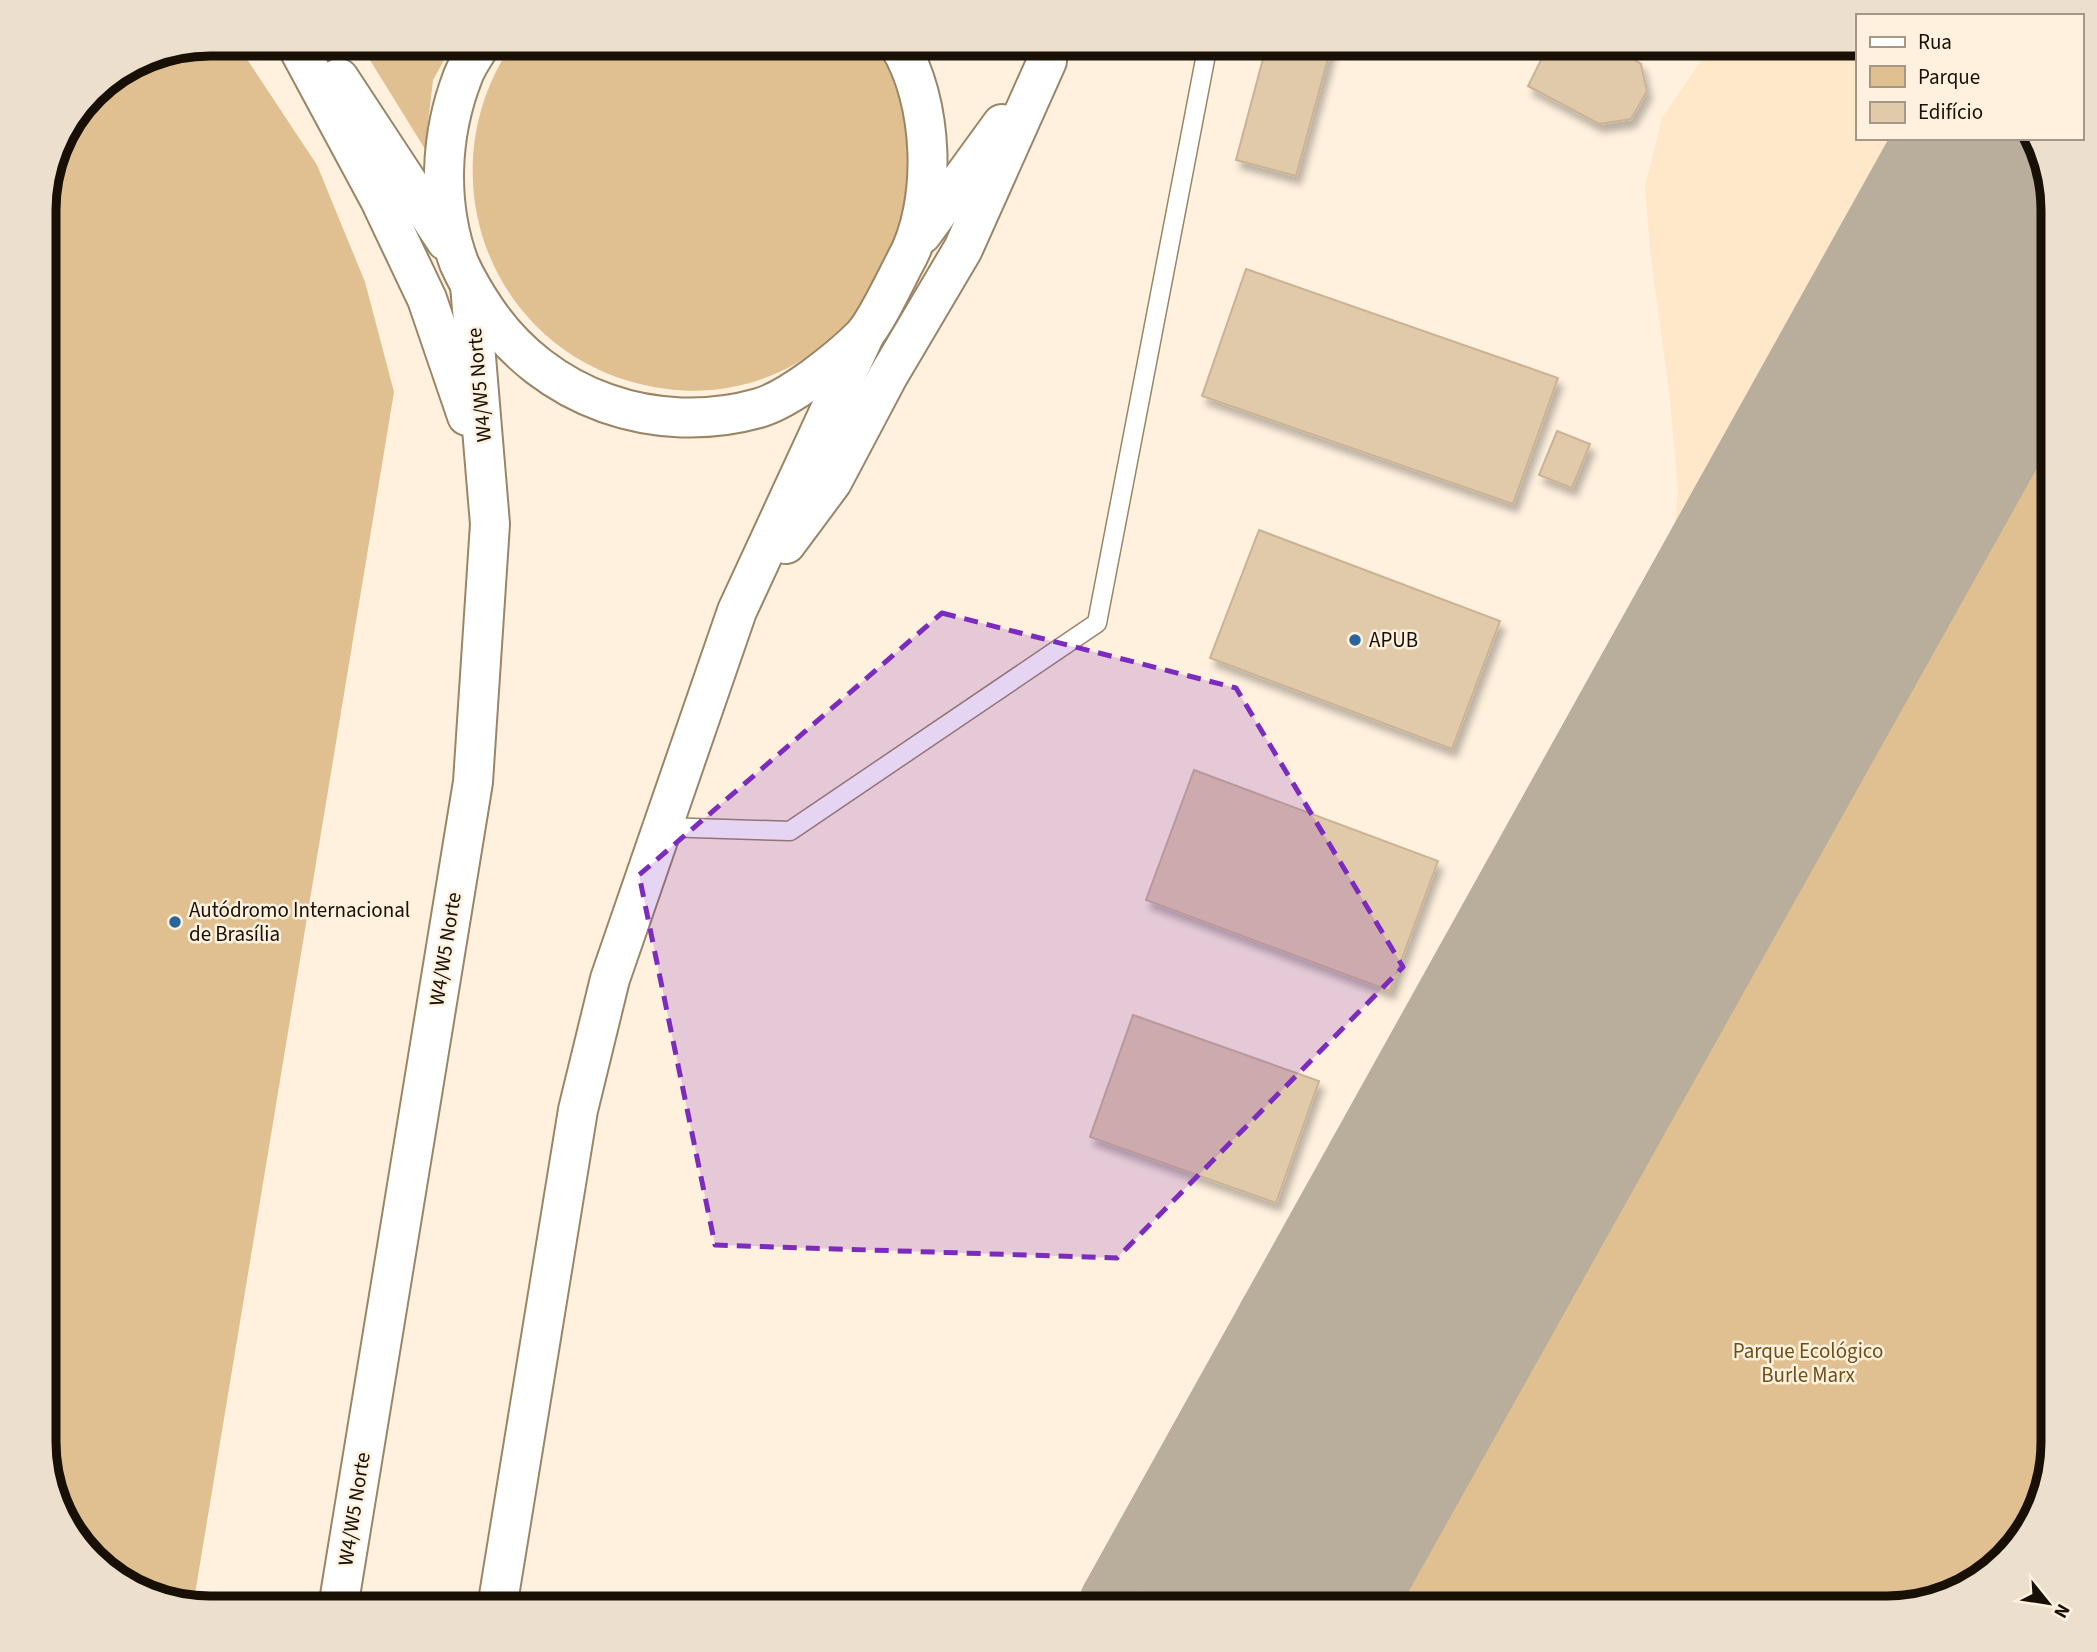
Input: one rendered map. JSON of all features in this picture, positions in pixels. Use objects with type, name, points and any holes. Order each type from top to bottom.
[{"type":"main road","points":[[300,56],[380,200],[427,299],[486,470]]},
{"type":"main road","points":[[325,56],[501,333],[544,371],[593,400],[648,415],[705,418],[761,408],[799,388],[865,334]]},
{"type":"main road","points":[[464,273],[444,200],[446,136],[463,74],[474,56]]},
{"type":"main road","points":[[906,56],[911,64],[924,114],[928,179],[916,243]]},
{"type":"main road","points":[[499,1596],[578,1110],[610,979],[737,611],[865,334],[916,243],[1052,56]]},
{"type":"main road","points":[[737,611],[832,482],[888,376],[963,249],[1053,56]]},
{"type":"main road","name":"W4/W5 Norte","points":[[340,1596],[473,782],[490,524],[464,273]]},
{"type":"lane","points":[[662,827],[790,831],[1097,623],[1206,56]]},
{"type":"highlighted area","points":[[942,613],[1236,688],[1403,967],[1117,1258],[715,1245],[639,875]]},
{"type":"shaded area","points":[[1704,56],[1856,56],[1856,140],[1944,140],[1641,686],[1668,590],[1678,492],[1645,186],[1662,118]]},
{"type":"green space","name":"Autódromo Internacional de Brasília","points":[[245,56],[317,165],[365,282],[394,392],[195,1595],[180,1593],[142,1580],[124,1570],[101,1551],[72,1510],[61,1482],[56,1452],[56,200],[61,170],[68,151],[94,108],[124,82],[160,64],[190,57]]},
{"type":"green space","points":[[367,56],[446,56],[433,80],[425,149]]},
{"type":"green space","points":[[506,56],[881,56],[892,76],[904,111],[909,147],[908,212],[877,283],[857,316],[814,353],[795,364],[749,383],[700,391],[667,389],[608,374],[559,346],[520,307],[492,261],[476,209],[473,154],[485,98]]},
{"type":"green space","name":"Parque Ecológico Burle Marx","points":[[2041,429],[2041,1442],[2036,1482],[2020,1519],[2003,1544],[1973,1570],[1937,1588],[1897,1596],[1404,1596]]},
{"type":"building","points":[[1264,56],[1329,56],[1296,176],[1236,160]]},
{"type":"building","points":[[1543,56],[1628,56],[1641,64],[1647,91],[1631,119],[1599,124],[1528,86]]},
{"type":"building","points":[[1246,269],[1558,378],[1513,504],[1202,396]]},
{"type":"building","points":[[1557,431],[1590,444],[1572,488],[1539,475]]},
{"type":"building","name":"APUB","points":[[1259,530],[1500,621],[1452,749],[1210,658]]},
{"type":"building","points":[[1194,770],[1438,861],[1390,991],[1146,900]]},
{"type":"building","points":[[1133,1015],[1319,1081],[1276,1203],[1090,1137]]},
{"type":"taxiway","points":[[1134,1596],[1944,140]]},
{"type":"taxiway","points":[[1951,140],[2018,251]]},
{"type":"taxiway","points":[[1960,277],[1982,315]]},
{"type":"taxiway","points":[[1782,432],[1927,413]]},
{"type":"taxiway","points":[[1622,719],[1638,755],[1679,776],[1730,766]]},
{"type":"taxiway","points":[[1285,1324],[1292,1355],[1338,1393],[1386,1381]]},
{"type":"runway","points":[[1266,1596],[2041,210]]},
{"type":"place","name":"APUB","points":[[1355,640]]},
{"type":"place","name":"Autódromo Internacional de Brasília","points":[[175,922]]}]
